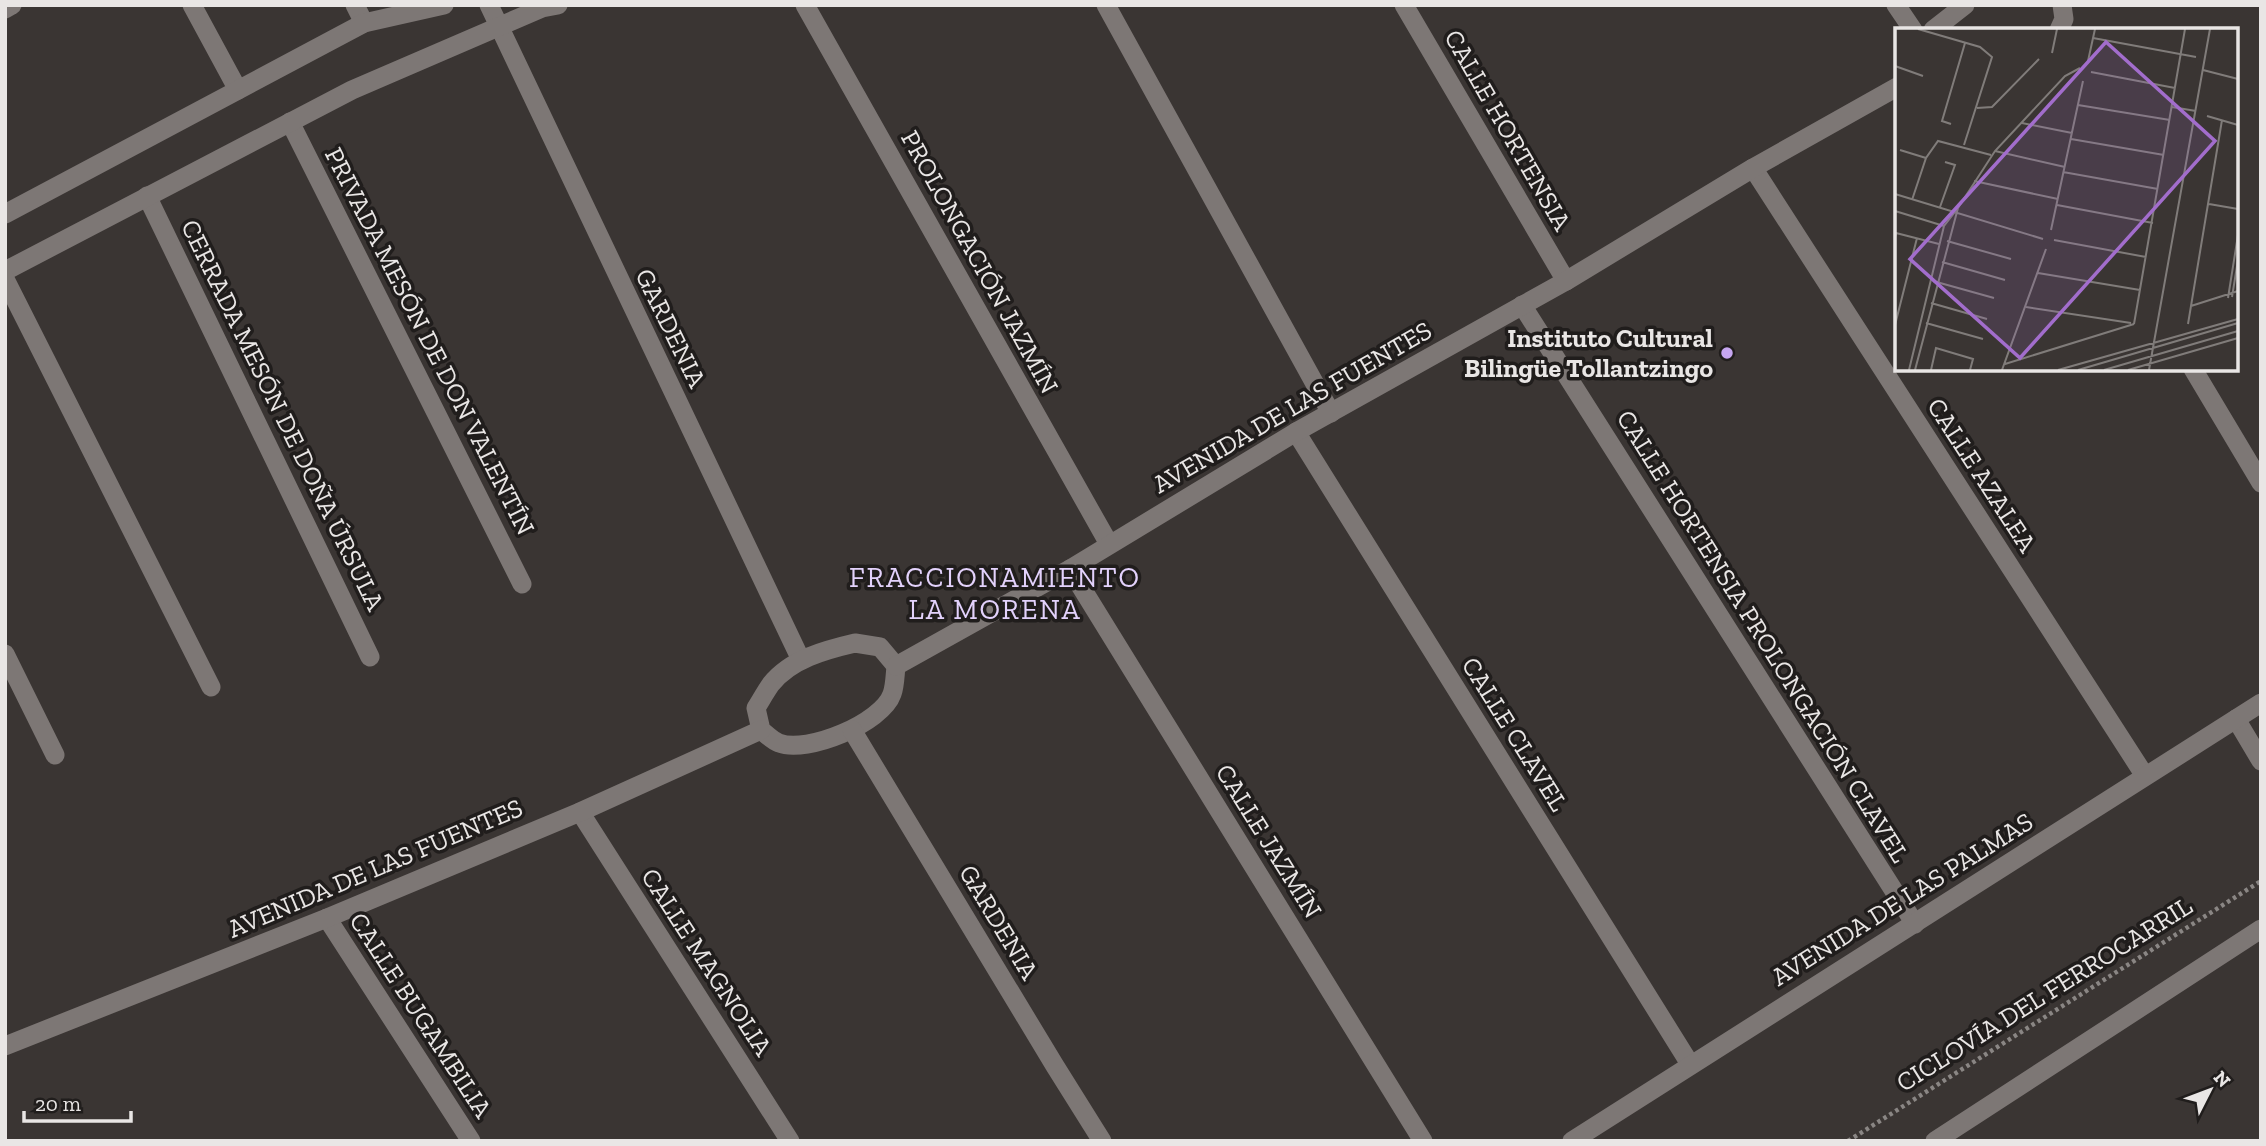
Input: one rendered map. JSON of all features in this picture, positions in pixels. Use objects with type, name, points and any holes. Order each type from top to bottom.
[{"type":"street","points":[[5,9],[12,5]]},
{"type":"street","points":[[192,5],[238,90]]},
{"type":"street","points":[[355,5],[364,23]]},
{"type":"street","points":[[5,214],[364,23],[444,5]]},
{"type":"street","name":"PROLONGACIÓN JAZMÍN","points":[[805,5],[1110,544]]},
{"type":"street","points":[[1106,5],[1331,412]]},
{"type":"street","name":"CALLE HORTENSIA","points":[[1404,5],[1566,281]]},
{"type":"street","points":[[1896,5],[1912,28]]},
{"type":"street","points":[[1936,28],[1965,5]]},
{"type":"street","points":[[2060,28],[2064,19],[2062,5]]},
{"type":"street","points":[[5,271],[494,17],[543,6]]},
{"type":"street","name":"GARDENIA","points":[[494,17],[801,660]]},
{"type":"street","name":"AVENIDA DE LAS FUENTES","points":[[896,666],[1070,569],[1296,432],[1566,281],[1753,168],[1895,88]]},
{"type":"street","name":"PRIVADA MESÓN DE DON VALENTÍN","points":[[290,122],[523,584]]},
{"type":"street","name":"CALLE AZALEA","points":[[1753,168],[2145,776]]},
{"type":"street","name":"CERRADA MESÓN DE DOÑA ÚRSULA","points":[[148,196],[370,657]]},
{"type":"street","points":[[5,279],[211,687]]},
{"type":"street","name":"CALLE HORTENSIA PROLONGACIÓN CLAVEL","points":[[1522,305],[1915,924]]},
{"type":"street","points":[[2194,371],[2261,482]]},
{"type":"street","name":"CALLE CLAVEL","points":[[1296,432],[1690,1064]]},
{"type":"street","name":"CALLE JAZMÍN","points":[[1070,569],[1423,1141]]},
{"type":"street","points":[[855,643],[880,647],[896,666],[892,695],[874,715],[852,730],[800,745],[779,743],[761,730],[756,708],[772,682],[801,660],[827,649],[855,643]]},
{"type":"street","points":[[5,653],[55,755]]},
{"type":"street","name":"AVENIDA DE LAS PALMAS","points":[[1572,1141],[2261,703]]},
{"type":"street","points":[[2236,719],[2261,761]]},
{"type":"street","name":"AVENIDA DE LAS FUENTES","points":[[5,1046],[327,918],[580,812],[761,730]]},
{"type":"street","name":"GARDENIA","points":[[852,730],[1102,1141]]},
{"type":"street","name":"CALLE MAGNOLIA","points":[[580,812],[790,1141]]},
{"type":"street","name":"CALLE BUGAMBILIA","points":[[327,918],[471,1141]]},
{"type":"street","points":[[1935,1141],[2261,929]]},
{"type":"path","name":"CICLOVÍA DEL FERROCARRIL","points":[[1848,1141],[2261,881]]},
{"type":"place","name":"Instituto Cultural Bilingüe Tollantzingo","points":[[1727,353]]},
{"type":"district","name":"FRACCIONAMIENTO LA MORENA","points":[[995,593]]}]
